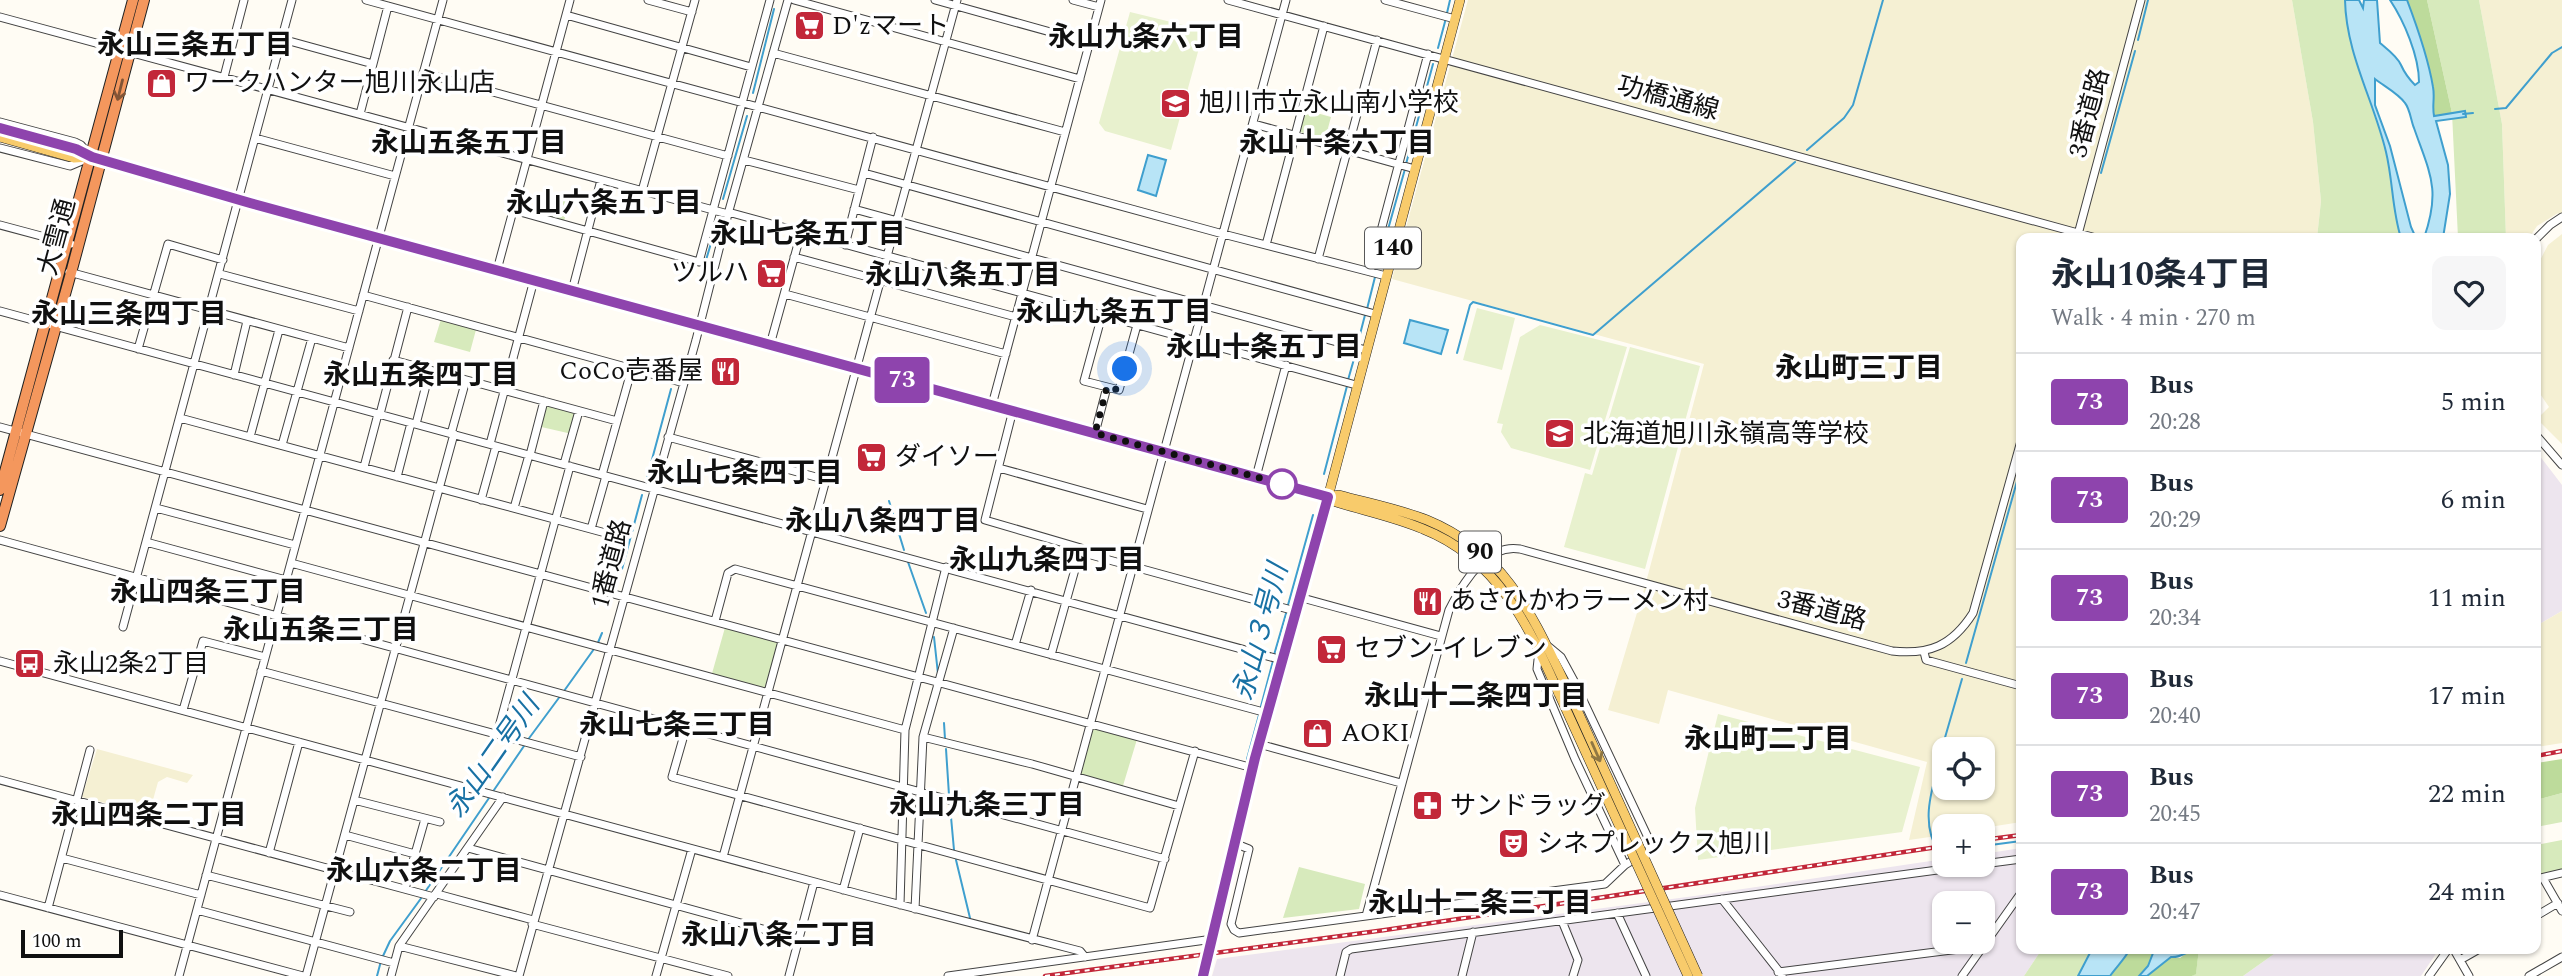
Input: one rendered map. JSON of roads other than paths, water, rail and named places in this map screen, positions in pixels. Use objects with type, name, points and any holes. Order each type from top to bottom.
[{"type":"highway","name":"大雪通","points":[[0,526],[22,433],[97,158],[124,50],[133,0]]},
{"type":"highway","name":"大雪通","points":[[124,50],[144,0]]},
{"type":"highway","name":"大雪通","points":[[0,490],[22,433]]},
{"type":"main road","name":"140","points":[[1203,976],[1259,744],[1262,712],[1290,610],[1298,597],[1328,497],[1377,274],[1407,166],[1443,58],[1449,17],[1460,0]]},
{"type":"main road","name":"90","points":[[0,128],[74,158],[97,158],[240,200],[1256,477],[1328,497],[1336,502],[1437,534],[1484,562],[1542,645],[1698,976]]},
{"type":"main road","name":"90","points":[[0,138],[35,142]]},
{"type":"main road","name":"90","points":[[1564,692],[1688,976]]},
{"type":"street","points":[[224,77],[244,0]]},
{"type":"street","points":[[123,627],[292,0]]},
{"type":"street","points":[[366,0],[1377,274],[1407,166],[1428,54]]},
{"type":"street","points":[[179,976],[443,0]]},
{"type":"street","points":[[497,270],[570,0]]},
{"type":"street","points":[[648,0],[692,12]]},
{"type":"street","points":[[642,191],[695,0]]},
{"type":"street","points":[[513,210],[699,262],[769,0]]},
{"type":"street","name":"1番道路","points":[[517,976],[581,757],[606,649],[624,596],[684,383],[788,0]]},
{"type":"street","points":[[794,0],[1080,79]]},
{"type":"street","points":[[936,0],[956,3],[1090,43]]},
{"type":"street","points":[[992,405],[1100,4],[1073,0]]},
{"type":"street","name":"功橋通線","points":[[1228,0],[2066,233]]},
{"type":"street","points":[[1032,940],[1286,0]]},
{"type":"street","points":[[1385,0],[1449,17]]},
{"type":"street","name":"3番道路","points":[[2078,233],[2141,0]]},
{"type":"street","points":[[723,857],[956,3]]},
{"type":"street","points":[[360,114],[388,6]]},
{"type":"street","points":[[566,15],[751,67]]},
{"type":"street","points":[[0,17],[1351,383]]},
{"type":"street","points":[[1266,245],[1324,26]]},
{"type":"street","points":[[282,38],[373,64]]},
{"type":"street","points":[[1318,259],[1377,40]]},
{"type":"street","points":[[773,53],[1065,132]]},
{"type":"street","points":[[423,73],[728,156]]},
{"type":"street","points":[[0,122],[75,142],[97,158]]},
{"type":"street","points":[[1254,124],[1407,166]]},
{"type":"street","points":[[845,246],[873,137]]},
{"type":"street","points":[[255,138],[395,176]]},
{"type":"street","points":[[0,148],[70,166],[97,158]]},
{"type":"street","points":[[744,160],[859,190]]},
{"type":"street","points":[[864,173],[1370,313]]},
{"type":"street","points":[[572,291],[601,180]]},
{"type":"street","points":[[854,209],[1360,348]]},
{"type":"street","points":[[2541,234],[2562,217]]},
{"type":"street","points":[[0,225],[73,245]]},
{"type":"street","points":[[770,345],[800,233]]},
{"type":"street","points":[[138,349],[167,244],[223,260]]},
{"type":"street","points":[[794,257],[1016,317]]},
{"type":"street","points":[[66,271],[349,348]]},
{"type":"street","points":[[220,274],[359,311]]},
{"type":"street","points":[[481,500],[504,390],[534,280]]},
{"type":"street","points":[[785,294],[1006,354]]},
{"type":"street","points":[[363,295],[684,383]]},
{"type":"street","points":[[364,467],[408,307]]},
{"type":"street","points":[[0,311],[1031,590],[1276,659]]},
{"type":"street","points":[[1102,315],[1084,381],[1119,390],[1138,325]]},
{"type":"street","points":[[234,375],[247,321]]},
{"type":"street","points":[[250,437],[279,330]]},
{"type":"street","points":[[282,445],[312,338]]},
{"type":"street","points":[[393,360],[617,421]]},
{"type":"street","points":[[1256,477],[1286,365]]},
{"type":"street","points":[[591,529],[632,368]]},
{"type":"street","points":[[397,477],[430,370]]},
{"type":"street","points":[[0,895],[305,976],[327,907],[466,380]]},
{"type":"street","points":[[1095,433],[1107,387]]},
{"type":"street","points":[[514,508],[544,401]]},
{"type":"street","points":[[497,734],[555,519],[579,411]]},
{"type":"street","points":[[1013,411],[985,520],[1081,548],[1051,655]]},
{"type":"street","points":[[180,418],[624,538]]},
{"type":"street","points":[[0,426],[1253,768]]},
{"type":"street","points":[[668,437],[827,480]]},
{"type":"street","points":[[2541,441],[2562,465]]},
{"type":"street","points":[[2016,459],[1973,613],[1954,637],[1924,652],[1926,660],[2016,685]]},
{"type":"street","points":[[999,468],[1147,509]]},
{"type":"street","points":[[156,508],[295,545]]},
{"type":"street","points":[[0,540],[1165,859]]},
{"type":"street","points":[[146,542],[286,580]]},
{"type":"street","name":"3番道路","points":[[1484,562],[1501,549],[1517,548],[1892,651],[1924,652]]},
{"type":"street","points":[[1080,552],[1290,610]]},
{"type":"street","points":[[1366,916],[1440,636],[1455,599],[1484,562]]},
{"type":"street","points":[[290,564],[905,730]]},
{"type":"street","points":[[900,905],[905,730],[946,567]]},
{"type":"street","points":[[715,621],[728,573],[735,569],[1262,712]]},
{"type":"street","points":[[1015,645],[1031,590]]},
{"type":"street","points":[[1298,597],[1440,636]]},
{"type":"street","points":[[915,909],[923,737],[954,628]]},
{"type":"street","points":[[183,710],[203,641],[265,657]]},
{"type":"street","points":[[1234,844],[1249,849],[1231,924],[1234,930],[1240,933],[1605,884],[1625,865],[1653,848],[1561,657],[1542,645],[1537,669],[1575,759],[1625,865]]},
{"type":"street","points":[[0,661],[843,890],[1080,951],[1085,957]]},
{"type":"street","points":[[261,671],[581,757]]},
{"type":"street","points":[[686,728],[672,777],[1150,908],[1195,751]]},
{"type":"street","points":[[923,737],[1179,806]]},
{"type":"street","points":[[269,853],[299,742]]},
{"type":"street","points":[[1259,744],[1401,783]]},
{"type":"street","points":[[48,908],[90,750]]},
{"type":"street","points":[[0,780],[728,976]]},
{"type":"street","points":[[391,976],[392,962],[399,946],[468,848],[500,797]]},
{"type":"street","points":[[354,800],[440,822]]},
{"type":"street","points":[[405,889],[425,819]]},
{"type":"street","points":[[843,890],[860,828]]},
{"type":"street","points":[[345,835],[415,854]]},
{"type":"street","points":[[468,848],[800,939]]},
{"type":"street","points":[[656,976],[692,849]]},
{"type":"street","points":[[62,858],[201,895]]},
{"type":"street","points":[[1995,862],[2016,860]]},
{"type":"street","points":[[1340,976],[1346,953],[1351,949],[1932,871]]},
{"type":"street","points":[[2541,878],[2562,873]]},
{"type":"street","points":[[206,875],[350,912]]},
{"type":"street","points":[[2541,881],[2562,911]]},
{"type":"street","points":[[789,976],[814,882]]},
{"type":"street","points":[[1722,899],[1780,974],[1932,953]]},
{"type":"street","points":[[1995,929],[2016,899]]},
{"type":"street","points":[[2541,913],[2557,904]]},
{"type":"street","points":[[197,910],[392,962]]},
{"type":"street","points":[[1617,913],[1646,976]]},
{"type":"street","points":[[1562,921],[1578,960],[1573,976]]},
{"type":"street","points":[[1462,976],[1474,933]]},
{"type":"street","points":[[948,976],[1213,939]]},
{"type":"street","points":[[399,946],[517,976]]},
{"type":"street","points":[[1962,976],[1977,954]]},
{"type":"street","points":[[2429,976],[2446,954]]},
{"type":"street","points":[[2456,954],[2469,976]]},
{"type":"street","points":[[2460,960],[2470,954]]},
{"type":"street","points":[[2529,976],[2562,957]]},
{"type":"water","points":[[2345,0],[2359,0],[2363,8],[2364,0],[2377,0],[2380,43],[2397,59],[2415,85],[2419,82],[2414,50],[2390,0],[2407,0],[2428,65],[2434,91],[2434,116],[2465,111],[2466,117],[2436,121],[2448,165],[2450,194],[2444,233],[2425,233],[2433,194],[2429,170],[2408,108],[2399,96],[2375,79],[2375,105],[2390,146],[2414,233],[2400,233],[2386,152],[2355,58]]},
{"type":"water","points":[[1148,155],[1166,160],[1156,196],[1138,190]]},
{"type":"water","points":[[1410,320],[1448,330],[1441,354],[1404,343]]},
{"type":"water","points":[[2089,954],[2126,954],[2110,976],[2078,976]]},
{"type":"water","points":[[2153,954],[2183,954],[2171,957],[2147,976],[2139,976],[2148,966]]},
{"type":"waterway","name":"永山３号川","points":[[1447,13],[1450,0]]},
{"type":"waterway","points":[[1807,150],[1844,118],[1853,105],[1883,0]]},
{"type":"waterway","points":[[2138,40],[2148,0]]},
{"type":"waterway","name":"永山二号川","points":[[753,93],[774,9]]},
{"type":"waterway","name":"永山３号川","points":[[1438,48],[1446,18]]},
{"type":"waterway","points":[[2495,109],[2506,108],[2552,53],[2562,47]]},
{"type":"waterway","points":[[2101,173],[2135,51]]},
{"type":"waterway","name":"永山３号川","points":[[1406,164],[1433,64]]},
{"type":"waterway","points":[[2463,114],[2473,113]]},
{"type":"waterway","name":"永山二号川","points":[[723,199],[747,116]]},
{"type":"waterway","points":[[1457,353],[1473,302],[1593,335],[1795,162]]},
{"type":"waterway","name":"永山３号川","points":[[1376,272],[1405,169]]},
{"type":"waterway","name":"永山二号川","points":[[701,277],[717,223]]},
{"type":"waterway","name":"永山３号川","points":[[1367,309],[1375,277]]},
{"type":"waterway","name":"永山３号川","points":[[1357,346],[1365,315]]},
{"type":"waterway","name":"永山３号川","points":[[1348,380],[1356,352]]},
{"type":"waterway","name":"永山３号川","points":[[1324,474],[1347,386]]},
{"type":"waterway","name":"永山二号川","points":[[647,478],[671,389]]},
{"type":"waterway","points":[[1966,663],[2016,485]]},
{"type":"waterway","name":"永山二号川","points":[[622,569],[642,495]]},
{"type":"waterway","points":[[889,501],[904,550]]},
{"type":"waterway","name":"永山３号川","points":[[1288,605],[1313,515]]},
{"type":"waterway","points":[[908,562],[926,613]]},
{"type":"waterway","name":"永山３号川","points":[[1274,655],[1287,610]]},
{"type":"waterway","name":"永山二号川","points":[[597,645],[602,633]]},
{"type":"waterway","points":[[934,637],[938,674]]},
{"type":"waterway","name":"永山二号川","points":[[564,691],[594,649]]},
{"type":"waterway","name":"永山３号川","points":[[1260,710],[1273,661]]},
{"type":"waterway","points":[[1945,737],[1962,679]]},
{"type":"waterway","name":"永山二号川","points":[[527,741],[561,695]]},
{"type":"waterway","name":"永山３号川","points":[[1247,759],[1259,715]]},
{"type":"waterway","points":[[944,723],[945,739]]},
{"type":"waterway","name":"永山二号川","points":[[494,790],[524,746]]},
{"type":"waterway","points":[[946,749],[949,795]]},
{"type":"waterway","points":[[1932,789],[1929,815],[1932,837]]},
{"type":"waterway","name":"永山二号川","points":[[425,892],[489,798]]},
{"type":"waterway","points":[[950,806],[954,850]]},
{"type":"waterway","points":[[1995,844],[2016,842]]},
{"type":"waterway","points":[[956,860],[970,918]]},
{"type":"waterway","name":"永山二号川","points":[[383,956],[390,941],[422,897]]},
{"type":"waterway","name":"永山二号川","points":[[377,976],[381,961]]},
{"type":"railway","points":[[2541,755],[2562,751]]},
{"type":"railway","points":[[1995,838],[2016,836]]},
{"type":"railway","points":[[1045,976],[1385,930],[1932,848]]},
{"type":"place","name":"D'zマート","points":[[809,26]]},
{"type":"place","name":"ワークハンター旭川永山店","points":[[161,83]]},
{"type":"place","name":"旭川市立永山南小学校","points":[[1176,103]]},
{"type":"place","name":"ツルハ","points":[[772,273]]},
{"type":"place","name":"CoCo壱番屋","points":[[726,371]]},
{"type":"place","name":"北海道旭川永嶺高等学校","points":[[1560,434]]},
{"type":"place","name":"ダイソー","points":[[872,457]]},
{"type":"place","name":"あさひかわラーメン村","points":[[1427,601]]},
{"type":"place","name":"セブン-イレブン","points":[[1332,649]]},
{"type":"place","name":"永山2条2丁目","points":[[30,664]]},
{"type":"place","name":"AOKI","points":[[1318,733]]},
{"type":"place","name":"サンドラッグ","points":[[1427,806]]},
{"type":"place","name":"シネプレックス旭川","points":[[1514,844]]},
{"type":"district","name":"永山九条六丁目","points":[[1146,37]]},
{"type":"district","name":"永山三条五丁目","points":[[195,45]]},
{"type":"district","name":"永山五条五丁目","points":[[469,143]]},
{"type":"district","name":"永山十条六丁目","points":[[1337,143]]},
{"type":"district","name":"永山六条五丁目","points":[[604,203]]},
{"type":"district","name":"永山七条五丁目","points":[[808,234]]},
{"type":"district","name":"永山八条五丁目","points":[[963,275]]},
{"type":"district","name":"永山九条五丁目","points":[[1114,312]]},
{"type":"district","name":"永山三条四丁目","points":[[129,314]]},
{"type":"district","name":"永山十条五丁目","points":[[1264,347]]},
{"type":"district","name":"永山町三丁目","points":[[1859,368]]},
{"type":"district","name":"永山五条四丁目","points":[[421,375]]},
{"type":"district","name":"永山七条四丁目","points":[[745,473]]},
{"type":"district","name":"永山八条四丁目","points":[[883,521]]},
{"type":"district","name":"永山九条四丁目","points":[[1047,560]]},
{"type":"district","name":"永山四条三丁目","points":[[208,592]]},
{"type":"district","name":"永山五条三丁目","points":[[321,630]]},
{"type":"district","name":"永山十二条四丁目","points":[[1476,696]]},
{"type":"district","name":"永山七条三丁目","points":[[677,725]]},
{"type":"district","name":"永山町二丁目","points":[[1768,739]]},
{"type":"district","name":"永山九条三丁目","points":[[987,805]]},
{"type":"district","name":"永山四条二丁目","points":[[149,815]]},
{"type":"district","name":"永山六条二丁目","points":[[424,871]]},
{"type":"district","name":"永山十二条三丁目","points":[[1480,903]]},
{"type":"district","name":"永山八条二丁目","points":[[779,935]]}]
